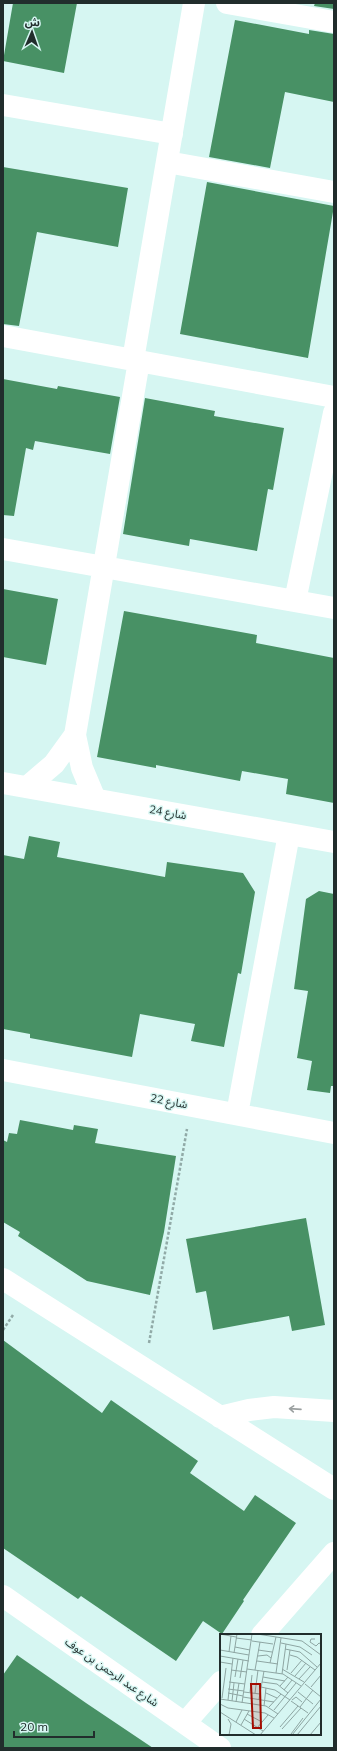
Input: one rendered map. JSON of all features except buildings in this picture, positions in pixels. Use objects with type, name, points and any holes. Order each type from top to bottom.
[{"type":"street","points":[[95,799],[82,768],[75,735],[106,567],[167,162],[194,3]]},
{"type":"street","points":[[227,3],[334,22]]},
{"type":"street","points":[[3,105],[172,134]]},
{"type":"street","points":[[167,162],[334,192]]},
{"type":"street","points":[[3,336],[334,397]]},
{"type":"street","points":[[295,602],[334,413]]},
{"type":"street","points":[[3,549],[334,608]]},
{"type":"street","points":[[27,787],[54,764],[75,735]]},
{"type":"street","name":"شارع 24","points":[[3,783],[334,842]]},
{"type":"street","points":[[237,1114],[289,834]]},
{"type":"street","name":"شارع 22","points":[[3,1070],[334,1133]]},
{"type":"street","points":[[3,1279],[334,1489]]},
{"type":"street","points":[[220,1417],[249,1410],[274,1407],[334,1411]]},
{"type":"street","points":[[263,1634],[334,1553]]},
{"type":"street","name":"شارع عبد الرحمن بن عوف","points":[[3,1596],[220,1748]]},
{"type":"street","points":[[185,1723],[220,1683]]},
{"type":"path","points":[[145,1368],[192,1105]]}]
